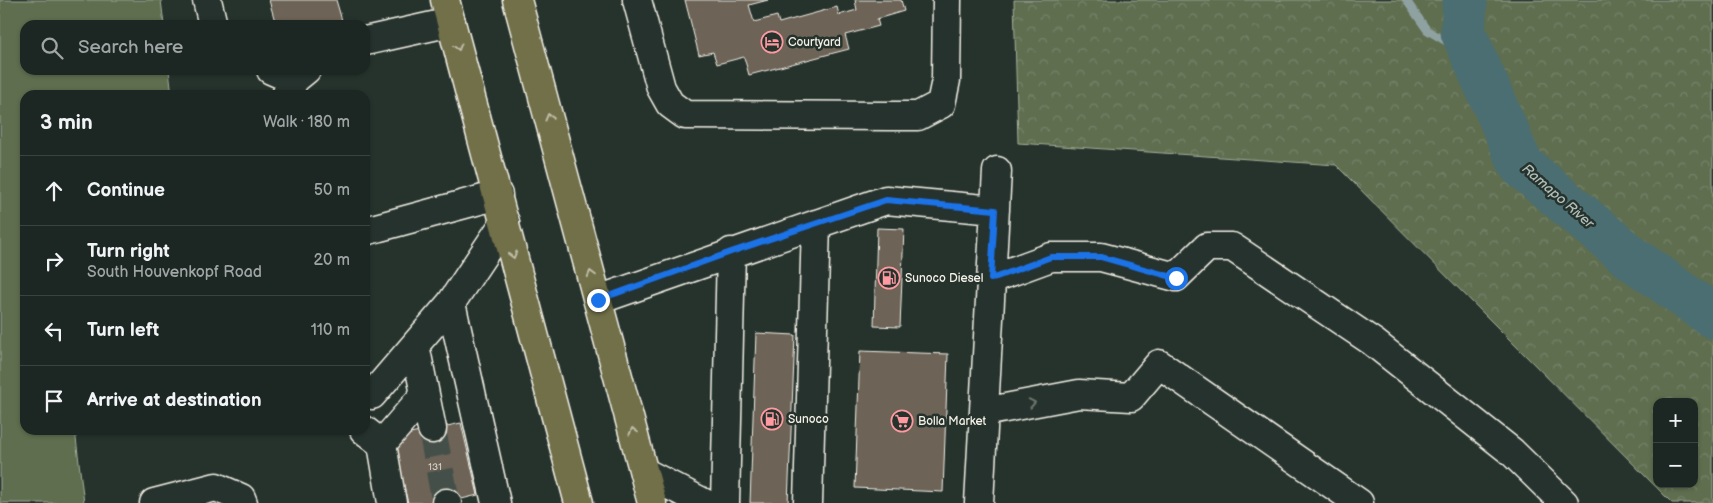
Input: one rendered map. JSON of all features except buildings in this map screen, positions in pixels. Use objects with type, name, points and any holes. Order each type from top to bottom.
[{"type":"highway","points":[[517,0],[650,493]]},
{"type":"highway","points":[[448,11],[579,503]]},
{"type":"highway","points":[[543,365],[560,503]]},
{"type":"street","points":[[207,0],[212,20]]},
{"type":"street","points":[[637,0],[661,88],[670,104],[684,115],[918,116],[941,104],[946,80],[948,0]]},
{"type":"street","points":[[370,39],[448,11]]},
{"type":"street","points":[[979,503],[997,171]]},
{"type":"street","points":[[370,230],[498,196]]},
{"type":"street","points":[[598,300],[731,252],[886,200],[995,210]]},
{"type":"street","points":[[372,395],[451,303],[505,222]]},
{"type":"street","points":[[808,503],[816,224]]},
{"type":"street","points":[[991,279],[1051,257],[1101,257],[1176,278],[1207,247],[1232,247],[1373,342],[1512,452],[1564,503]]},
{"type":"street","points":[[725,503],[731,252]]},
{"type":"street","points":[[451,303],[496,503]]},
{"type":"street","points":[[415,345],[432,429]]},
{"type":"street","points":[[984,412],[1079,394],[1131,397],[1159,364],[1359,503]]},
{"type":"street","points":[[392,503],[373,437],[425,394]]},
{"type":"street","points":[[154,503],[216,487],[241,498],[243,503]]},
{"type":"street","points":[[650,493],[704,503]]},
{"type":"green space","points":[[0,0],[161,0],[163,20],[20,20],[20,75],[170,75],[171,90],[20,90],[20,435],[76,435],[84,503],[0,503]]},
{"type":"green space","points":[[1014,0],[1713,0],[1713,503],[1672,503],[1657,488],[1698,488],[1698,398],[1653,398],[1653,484],[1336,165],[1018,143]]},
{"type":"waterway","points":[[1406,0],[1427,30],[1474,58]]},
{"type":"waterway","name":"Ramapo River","points":[[1465,0],[1463,32],[1521,165],[1629,256],[1713,316]]},
{"type":"tunnel","points":[[432,429],[446,503]]},
{"type":"place","name":"Courtyard","points":[[772,42]]},
{"type":"place","name":"Sunoco Diesel","points":[[889,278]]},
{"type":"place","name":"Sunoco","points":[[772,419]]},
{"type":"place","name":"Bolla Market","points":[[902,421]]},
{"type":"route","points":[[598,300],[731,252],[886,200],[995,210],[991,279],[1051,257],[1101,257],[1176,278]]}]
